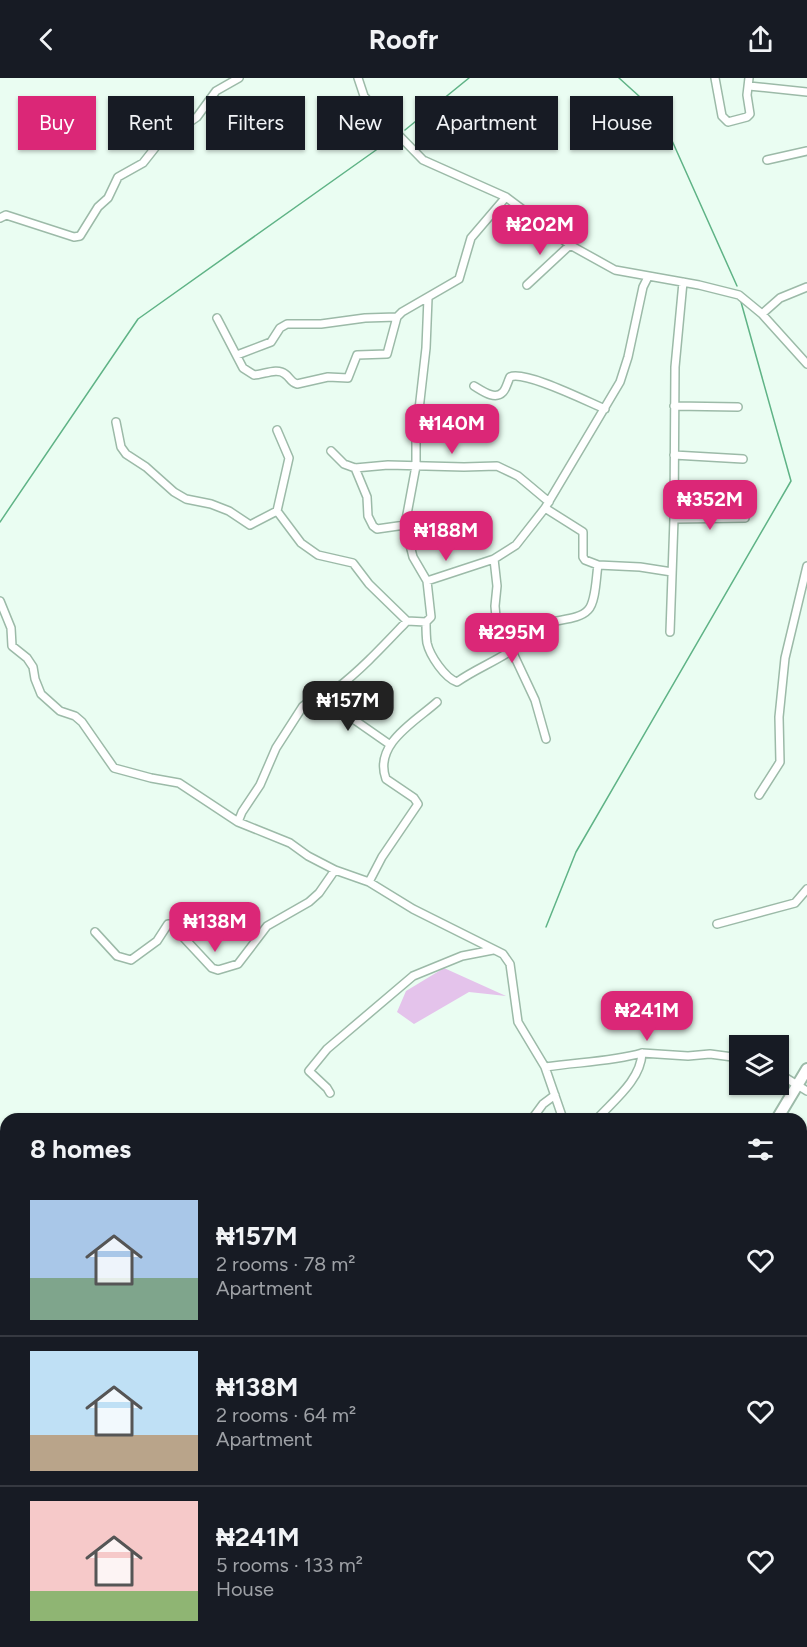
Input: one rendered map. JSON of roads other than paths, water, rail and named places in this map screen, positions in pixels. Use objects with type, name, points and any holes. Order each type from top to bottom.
[{"type":"main road","points":[[782,1113],[803,1089],[807,1069]]},
{"type":"street","points":[[0,218],[6,214],[74,237],[80,236],[98,207],[108,198],[118,177],[139,166],[158,144],[197,117],[216,91],[239,78]]},
{"type":"street","points":[[358,78],[364,96],[423,160],[506,197],[570,245],[615,270],[739,295],[762,314],[807,364]]},
{"type":"street","points":[[715,78],[722,116],[728,122],[750,114],[747,95],[749,78]]},
{"type":"street","points":[[749,86],[807,92]]},
{"type":"street","points":[[767,160],[807,151]]},
{"type":"street","points":[[237,355],[271,342],[280,328],[287,324],[321,324],[365,318],[397,317],[459,279],[471,238],[506,197]]},
{"type":"street","points":[[527,285],[570,245]]},
{"type":"street","points":[[427,581],[494,559],[516,545],[547,505],[620,382],[648,277]]},
{"type":"street","points":[[670,632],[674,519],[675,367],[683,282]]},
{"type":"street","points":[[762,314],[780,298],[807,287]]},
{"type":"street","points":[[428,298],[428,333],[416,436],[416,466],[405,525],[413,557],[427,581],[432,614],[426,622],[427,643],[432,654],[455,682],[512,650],[523,637],[543,625],[560,619],[582,616],[590,609],[593,600],[598,565]]},
{"type":"street","points":[[217,318],[243,368],[254,375],[283,372],[292,383],[297,384],[328,377],[345,379],[350,376],[357,354],[387,354],[397,317]]},
{"type":"street","points":[[474,386],[488,394],[501,394],[510,377],[516,375],[549,384],[605,409]]},
{"type":"street","points":[[674,406],[738,407]]},
{"type":"street","points":[[116,422],[121,447],[126,454],[180,495],[220,508],[250,525],[277,511]]},
{"type":"street","points":[[277,430],[289,458],[277,511],[301,543],[318,555],[353,563],[369,584],[406,621],[426,622]]},
{"type":"street","points":[[331,451],[344,464],[355,468],[388,465],[496,466],[518,476],[547,505],[584,532],[583,557],[585,560],[598,565],[640,567],[672,572]]},
{"type":"street","points":[[674,455],[743,459]]},
{"type":"street","points":[[355,468],[367,497],[368,516],[372,526],[377,529],[405,525]]},
{"type":"street","points":[[674,519],[745,518]]},
{"type":"street","points":[[494,559],[497,585],[496,617],[535,700],[546,739]]},
{"type":"street","points":[[759,795],[780,762],[779,717],[784,658],[807,569]]},
{"type":"street","points":[[0,601],[11,628],[12,646],[27,658],[33,667],[41,694],[60,711],[75,716],[82,722],[114,768],[179,783],[238,822],[290,843],[308,856],[335,870],[369,882],[413,909],[503,954],[510,964],[518,1022],[545,1067],[561,1113]]},
{"type":"street","points":[[238,822],[260,785],[276,748],[303,706],[309,701],[323,698],[363,666],[406,621]]},
{"type":"street","points":[[323,698],[389,744]]},
{"type":"street","points":[[369,882],[382,857],[418,804],[414,798],[386,779],[384,755],[389,744],[437,702]]},
{"type":"street","points":[[95,932],[117,956],[131,960],[157,941],[168,924],[171,924],[212,968],[229,969],[241,962],[267,926],[309,902],[319,893],[335,870]]},
{"type":"street","points":[[717,924],[795,903],[807,889]]},
{"type":"street","points":[[330,1093],[309,1071],[327,1049],[412,976],[462,956],[493,950]]},
{"type":"street","points":[[545,1067],[585,1061],[618,1060],[642,1053],[688,1056],[710,1054],[729,1057]]},
{"type":"street","points":[[603,1113],[631,1082],[639,1068],[642,1053]]},
{"type":"street","points":[[789,1081],[803,1089]]},
{"type":"street","points":[[536,1113],[543,1104],[555,1095]]},
{"type":"waterway","points":[[405,130],[469,78]]},
{"type":"waterway","points":[[619,78],[661,116],[737,286]]},
{"type":"waterway","points":[[0,522],[138,319],[376,150]]},
{"type":"waterway","points":[[546,927],[576,852],[791,481],[741,302]]}]
